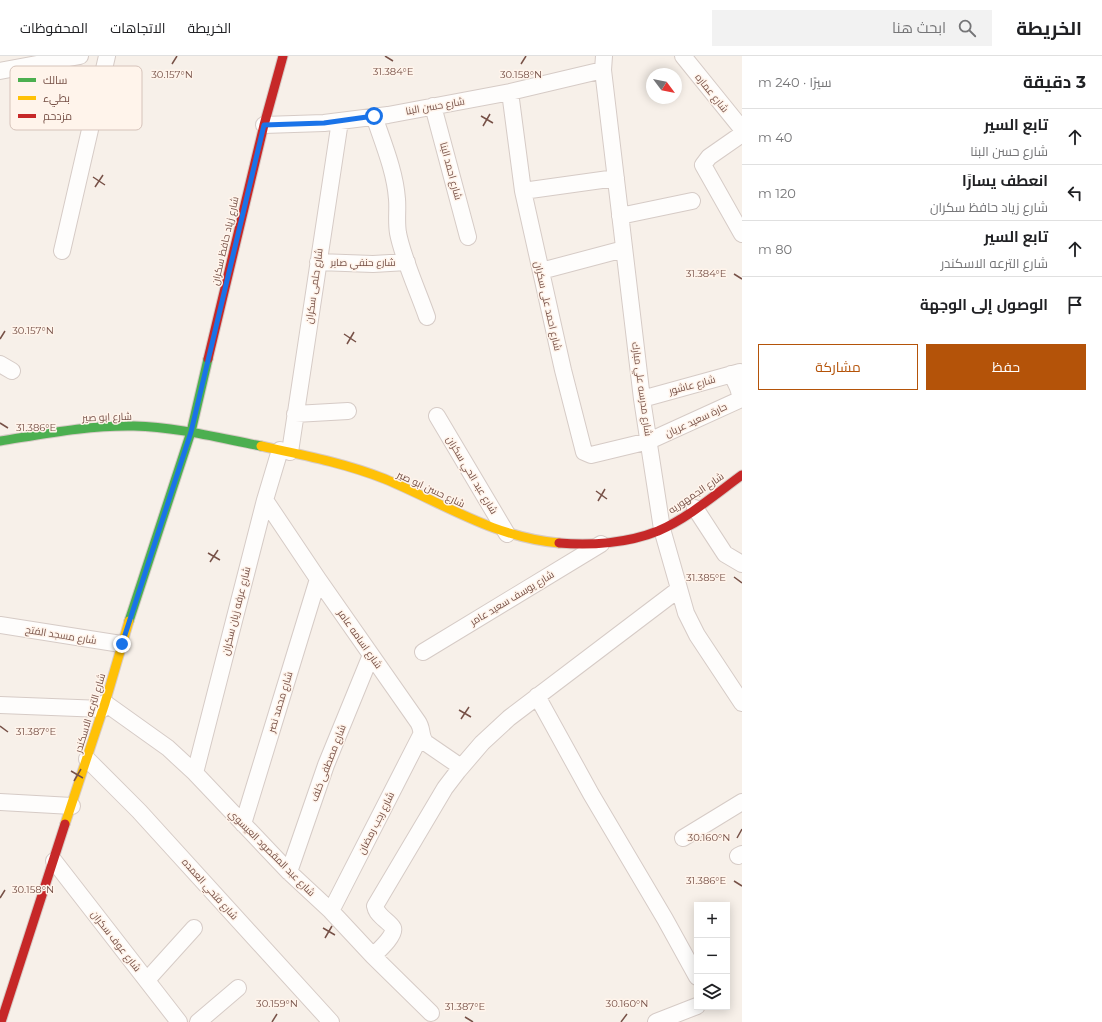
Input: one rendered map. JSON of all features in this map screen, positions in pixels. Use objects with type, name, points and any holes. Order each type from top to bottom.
[{"type":"street","points":[[27,66],[80,56]]},
{"type":"street","points":[[105,66],[107,56]]},
{"type":"street","name":"شارع زياد حافظ سكران","points":[[191,432],[264,125],[283,56]]},
{"type":"street","name":"شارع عماره","points":[[683,56],[742,129]]},
{"type":"street","name":"شارع حسن البنا","points":[[264,125],[340,121],[510,92],[603,63]]},
{"type":"street","name":"شارع مدرسه علي مبارك","points":[[603,63],[642,399],[662,529],[686,613],[697,635],[742,703]]},
{"type":"street","points":[[0,71],[10,69]]},
{"type":"street","name":"شارع احمد على سكران","points":[[510,92],[523,191],[563,370],[584,452],[591,456],[649,441]]},
{"type":"street","name":"شارع احمد البنا","points":[[433,106],[468,237]]},
{"type":"street","points":[[374,116],[393,177],[397,200],[398,233],[427,317]]},
{"type":"street","name":"شارع حلمى سكران","points":[[285,451],[295,414],[340,121]]},
{"type":"street","points":[[62,251],[90,130]]},
{"type":"street","points":[[742,134],[709,157],[703,165],[742,234]]},
{"type":"street","points":[[523,191],[616,178]]},
{"type":"street","points":[[620,216],[692,201]]},
{"type":"street","points":[[540,271],[624,249]]},
{"type":"street","name":"شارع حنفي صابر","points":[[318,262],[373,264],[407,262]]},
{"type":"street","name":"شارع عاشور","points":[[642,399],[737,373]]},
{"type":"street","name":"حارة سعيد عريان","points":[[649,441],[739,400],[741,396],[737,373]]},
{"type":"street","points":[[295,414],[348,411]]},
{"type":"street","name":"شارع عبد الحي سكران","points":[[437,416],[507,534]]},
{"type":"street","name":"شارع ابو صير","points":[[0,441],[86,428],[121,426],[156,427],[191,432]]},
{"type":"street","name":"شارع حسن ابو صير","points":[[191,432],[285,451],[352,468],[384,478],[478,522],[507,534],[538,542],[570,545],[601,544],[632,538],[662,529]]},
{"type":"street","name":"شارع الترعه الاسكندر","points":[[1,1022],[6,983],[54,861],[88,759],[122,644],[191,432]]},
{"type":"street","name":"شارع عرفه زيان سكران","points":[[195,773],[265,500],[285,451]]},
{"type":"street","name":"شارع الجمهوريه","points":[[662,529],[696,508],[742,475]]},
{"type":"street","name":"شارع اسامه عامر","points":[[265,500],[318,579],[421,726],[422,736],[426,743],[461,767]]},
{"type":"street","points":[[696,508],[725,554],[742,564]]},
{"type":"street","name":"شارع يوسف سعيد عامر","points":[[424,652],[601,544]]},
{"type":"street","name":"شارع محمد نصر","points":[[243,824],[318,579]]},
{"type":"street","points":[[373,956],[394,932],[394,928],[376,912],[375,906],[445,788],[461,767],[482,743],[510,718],[678,589]]},
{"type":"street","name":"شارع مسجد الفتح","points":[[0,624],[122,644]]},
{"type":"street","name":"شارع مصطفى خلف","points":[[289,872],[326,765],[371,654]]},
{"type":"street","points":[[537,696],[591,794],[665,919],[695,974]]},
{"type":"street","points":[[0,705],[104,706]]},
{"type":"street","name":"شارع عبد المقصود العيسوي","points":[[104,706],[168,748],[195,773],[289,872],[332,911],[373,956],[430,1014]]},
{"type":"street","name":"شارع رجب رمضان","points":[[332,911],[422,736]]},
{"type":"street","name":"شارع فتحي العمده","points":[[88,759],[139,811],[331,1022]]},
{"type":"street","points":[[0,802],[72,806]]},
{"type":"street","points":[[683,838],[742,802]]},
{"type":"street","name":"شارع عوف سكران","points":[[54,861],[147,980],[173,1020]]},
{"type":"street","points":[[147,980],[194,928]]},
{"type":"street","points":[[198,1022],[238,988]]},
{"type":"street","points":[[656,1022],[694,1007]]},
{"type":"traffic: fast","points":[[129,621],[191,432],[208,359]]},
{"type":"traffic: fast","points":[[0,441],[83,428],[134,426],[166,428],[261,446]]},
{"type":"traffic: slow","points":[[261,446],[355,468],[385,479],[491,527],[535,540],[559,543]]},
{"type":"traffic: slow","points":[[65,824],[105,703],[129,621]]},
{"type":"traffic: jam","points":[[208,359],[264,125],[283,56]]},
{"type":"traffic: jam","points":[[559,543],[609,543],[658,531],[691,513],[742,475]]},
{"type":"traffic: jam","points":[[1,1022],[65,824]]},
{"type":"route","points":[[122,644],[191,432],[264,125],[324,123],[374,116]]}]
